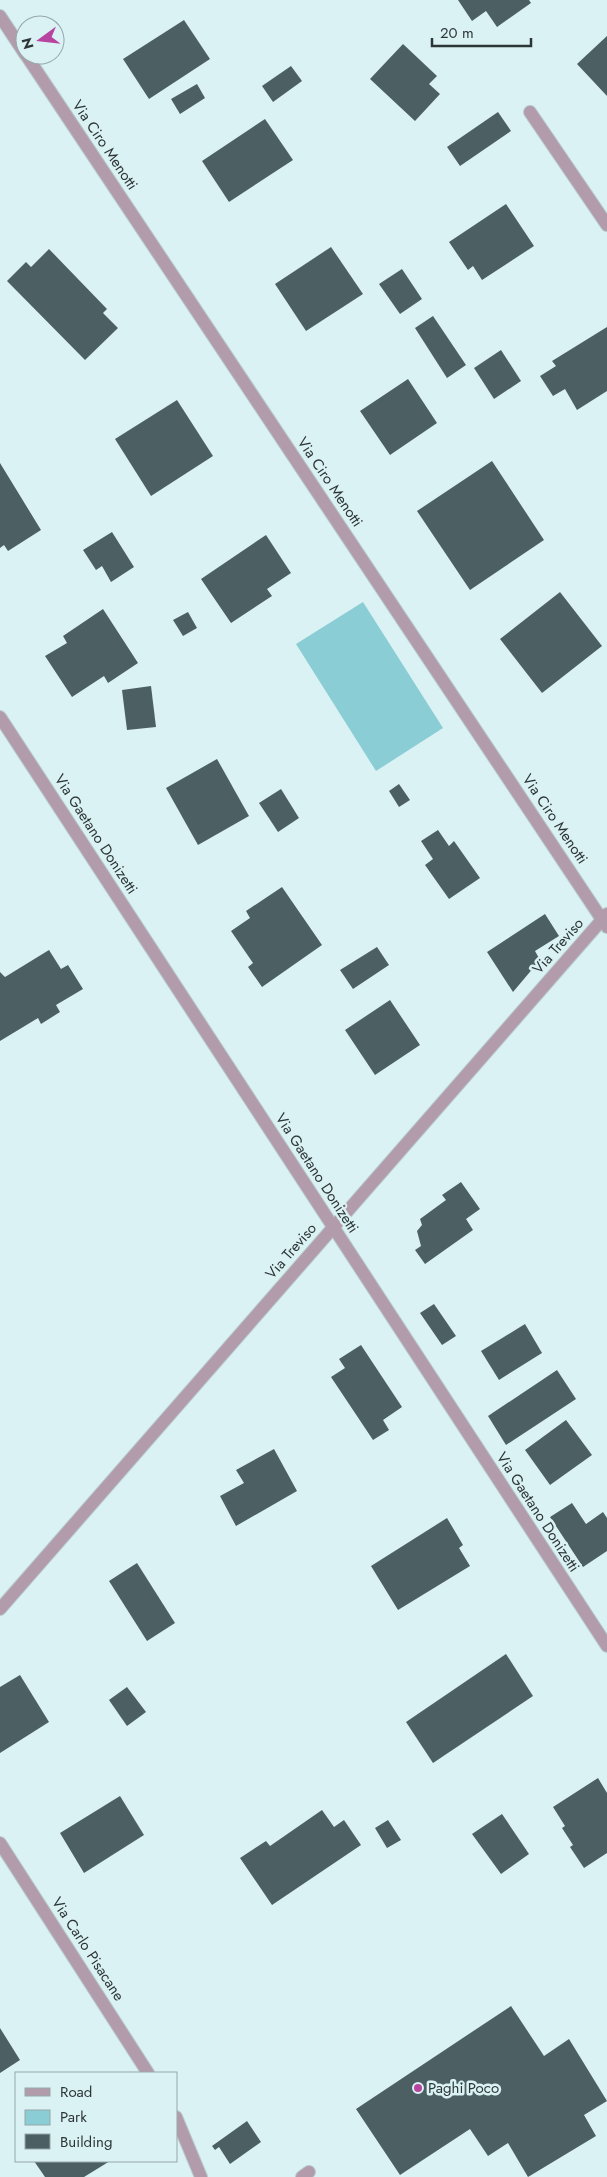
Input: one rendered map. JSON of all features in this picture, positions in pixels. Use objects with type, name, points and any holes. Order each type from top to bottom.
[{"type":"street","name":"Via Ciro Menotti","points":[[0,16],[15,39]]},
{"type":"street","name":"Via Ciro Menotti","points":[[32,65],[605,920]]},
{"type":"street","points":[[530,112],[607,225]]},
{"type":"street","name":"Via Gaetano Donizetti","points":[[0,717],[607,1646]]},
{"type":"street","name":"Via Treviso","points":[[0,1608],[605,920]]},
{"type":"street","name":"Via Carlo Pisacane","points":[[0,1843],[147,2072]]},
{"type":"street","points":[[178,2123],[201,2177]]},
{"type":"green space","points":[[363,602],[443,728],[376,771],[296,644]]},
{"type":"building","points":[[458,0],[529,0],[531,3],[497,27],[486,11],[472,21]]},
{"type":"building","points":[[184,20],[210,59],[149,99],[123,59]]},
{"type":"building","points":[[607,36],[607,96],[577,64]]},
{"type":"building","points":[[403,44],[437,76],[429,84],[440,94],[415,121],[370,79]]},
{"type":"building","points":[[291,66],[302,81],[273,102],[262,86]]},
{"type":"building","points":[[197,84],[205,98],[180,114],[171,99]]},
{"type":"building","points":[[498,112],[511,131],[460,166],[447,147]]},
{"type":"building","points":[[265,119],[293,160],[229,202],[202,161]]},
{"type":"building","points":[[506,204],[534,246],[482,280],[473,266],[468,270],[449,242]]},
{"type":"building","points":[[331,247],[363,294],[306,331],[275,284]]},
{"type":"building","points":[[49,249],[107,309],[103,313],[118,328],[85,360],[7,281],[26,262],[31,267]]},
{"type":"building","points":[[402,269],[422,299],[400,314],[379,284]]},
{"type":"building","points":[[433,316],[466,365],[447,378],[415,328]]},
{"type":"building","points":[[607,327],[607,391],[577,410],[565,389],[553,396],[540,376],[556,366],[552,361]]},
{"type":"building","points":[[501,350],[521,381],[494,399],[474,368]]},
{"type":"building","points":[[408,379],[437,423],[390,455],[360,411]]},
{"type":"building","points":[[177,400],[213,456],[151,496],[115,439]]},
{"type":"building","points":[[492,461],[544,540],[470,590],[417,511]]},
{"type":"building","points":[[0,463],[41,530],[8,551],[4,545],[0,548]]},
{"type":"building","points":[[112,532],[134,567],[111,582],[102,566],[96,570],[83,550]]},
{"type":"building","points":[[266,535],[291,573],[267,589],[272,596],[231,623],[201,579]]},
{"type":"building","points":[[560,592],[602,646],[542,693],[500,639]]},
{"type":"building","points":[[103,609],[138,663],[108,683],[104,676],[72,697],[45,656],[67,643],[63,636]]},
{"type":"building","points":[[188,612],[197,628],[183,636],[173,620]]},
{"type":"building","points":[[151,686],[156,727],[127,730],[122,690]]},
{"type":"building","points":[[217,759],[249,816],[198,845],[166,788]]},
{"type":"building","points":[[399,784],[410,800],[399,807],[389,791]]},
{"type":"building","points":[[281,789],[299,818],[278,832],[259,803]]},
{"type":"building","points":[[438,830],[449,846],[454,841],[480,878],[449,899],[425,865],[433,859],[421,841]]},
{"type":"building","points":[[282,887],[322,945],[262,987],[248,967],[253,963],[231,931],[250,918],[246,911]]},
{"type":"building","points":[[545,914],[559,936],[535,951],[540,960],[513,992],[487,952]]},
{"type":"building","points":[[377,947],[389,965],[353,989],[340,970]]},
{"type":"building","points":[[49,950],[61,969],[68,965],[83,989],[56,1005],[60,1012],[41,1024],[38,1018],[0,1041],[0,972],[5,977]]},
{"type":"building","points":[[390,1000],[420,1045],[375,1075],[345,1030]]},
{"type":"building","points":[[461,1182],[480,1209],[466,1219],[473,1230],[425,1264],[415,1250],[421,1246],[417,1231],[422,1225],[420,1219],[446,1200],[442,1195]]},
{"type":"building","points":[[434,1304],[456,1336],[442,1345],[420,1313]]},
{"type":"building","points":[[525,1324],[542,1353],[499,1380],[481,1351]]},
{"type":"building","points":[[361,1345],[402,1407],[383,1420],[389,1430],[373,1440],[331,1377],[345,1368],[339,1359]]},
{"type":"building","points":[[557,1370],[576,1399],[506,1445],[488,1416]]},
{"type":"building","points":[[566,1420],[592,1455],[550,1485],[525,1450]]},
{"type":"building","points":[[274,1449],[297,1491],[236,1526],[220,1496],[244,1483],[236,1470]]},
{"type":"building","points":[[572,1503],[586,1524],[603,1512],[607,1518],[607,1551],[583,1567],[550,1517]]},
{"type":"building","points":[[447,1518],[463,1545],[459,1548],[470,1566],[398,1610],[371,1566]]},
{"type":"building","points":[[137,1563],[175,1623],[147,1641],[109,1581]]},
{"type":"building","points":[[506,1654],[533,1696],[433,1763],[406,1722]]},
{"type":"building","points":[[20,1675],[49,1722],[0,1753],[0,1687]]},
{"type":"building","points":[[127,1687],[146,1712],[127,1726],[109,1700]]},
{"type":"building","points":[[598,1778],[607,1793],[607,1853],[584,1868],[570,1847],[573,1845],[562,1828],[565,1826],[553,1807]]},
{"type":"building","points":[[120,1796],[144,1835],[84,1873],[60,1833]]},
{"type":"building","points":[[322,1810],[334,1827],[344,1820],[361,1845],[272,1905],[240,1858],[266,1841],[270,1846]]},
{"type":"building","points":[[502,1814],[529,1854],[501,1874],[472,1834]]},
{"type":"building","points":[[388,1820],[401,1840],[387,1848],[375,1828]]},
{"type":"building","points":[[511,2006],[544,2056],[569,2039],[607,2101],[584,2115],[596,2136],[528,2177],[508,2143],[488,2156],[470,2129],[400,2175],[356,2109]]},
{"type":"building","points":[[0,2028],[20,2060],[0,2073]]},
{"type":"building","points":[[247,2121],[261,2142],[230,2164],[219,2147],[215,2150],[212,2146]]},
{"type":"building","points":[[35,2162],[108,2162],[84,2177],[45,2177]]},
{"type":"place","name":"Paghi Poco","points":[[418,2088]]}]
